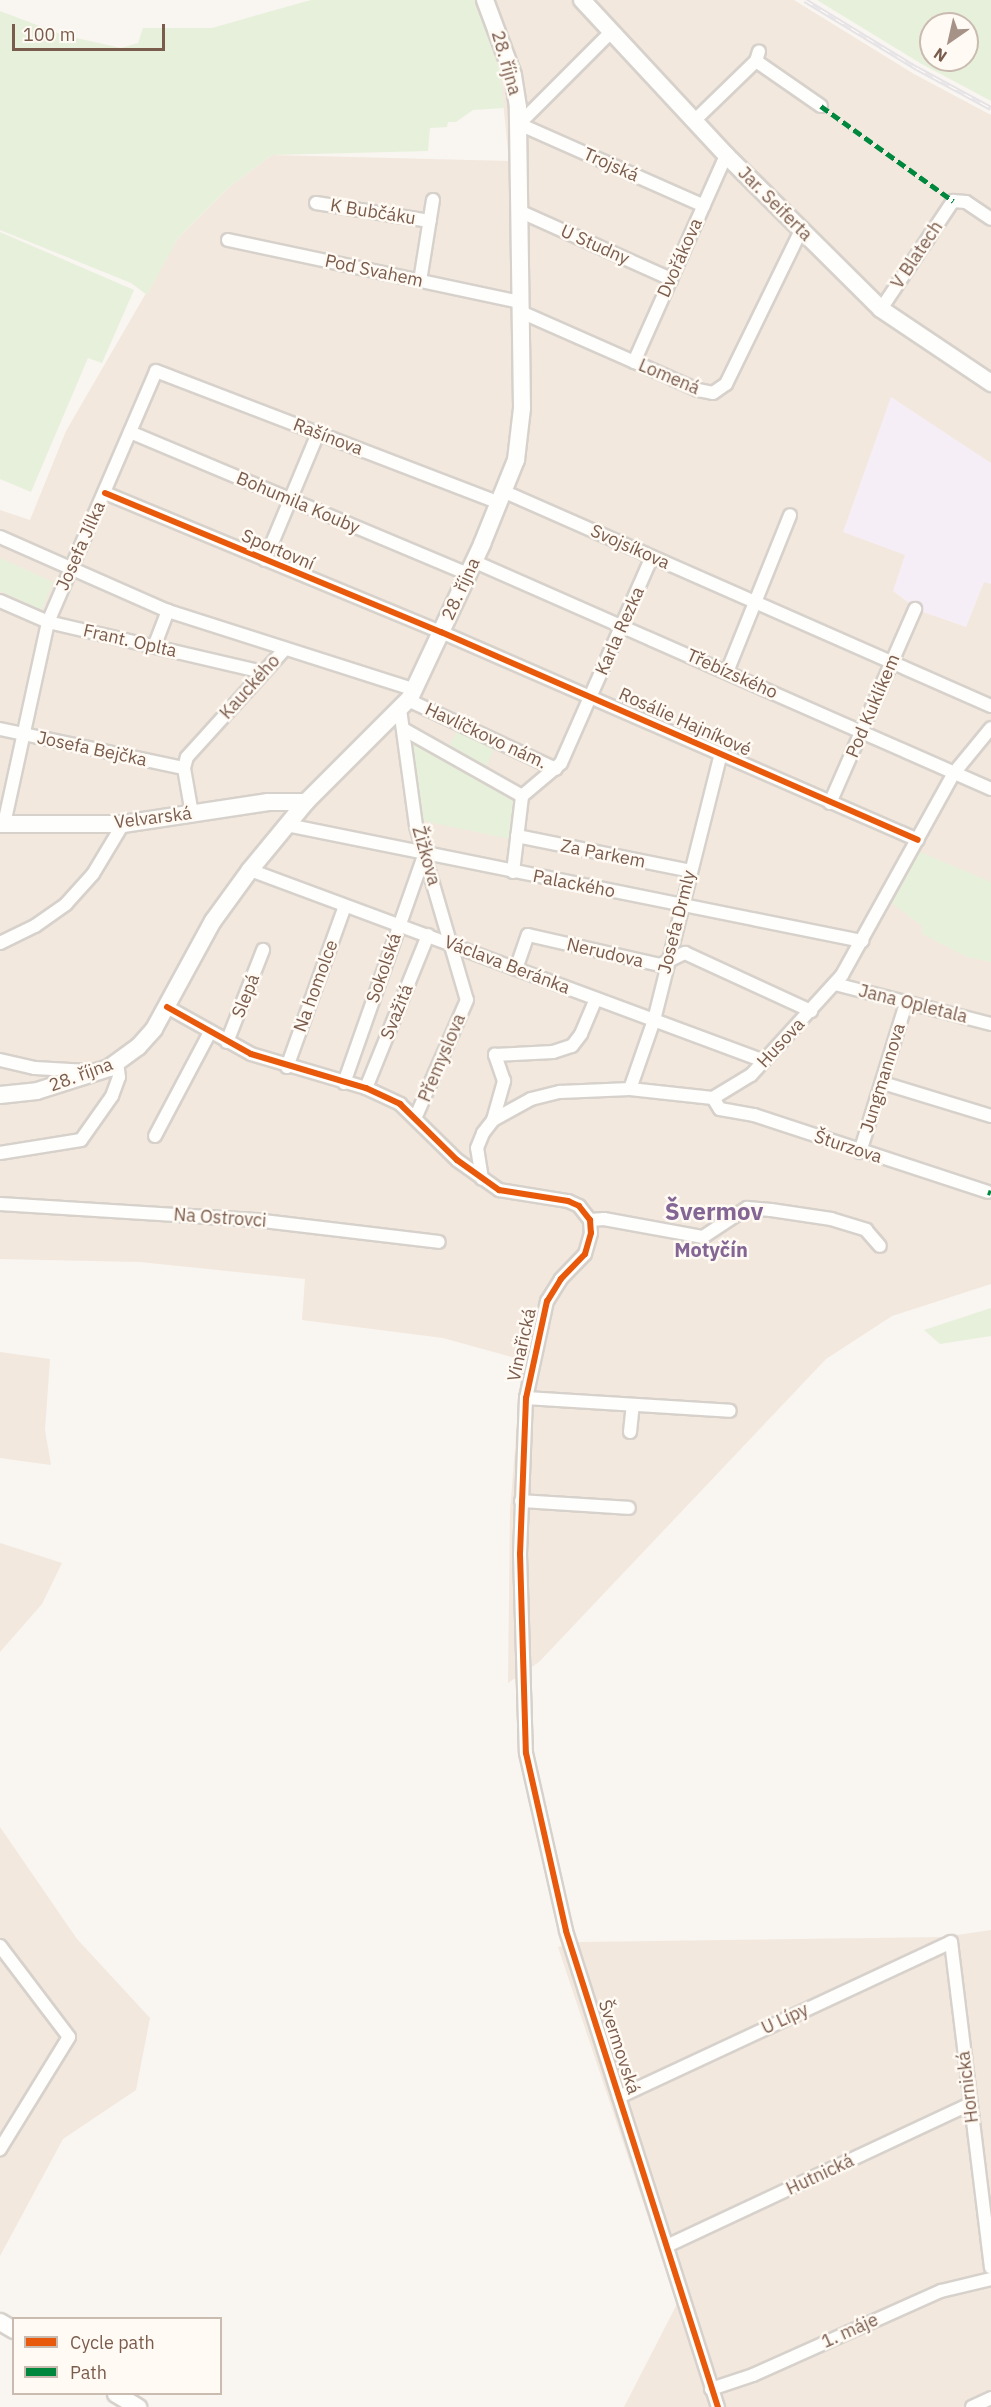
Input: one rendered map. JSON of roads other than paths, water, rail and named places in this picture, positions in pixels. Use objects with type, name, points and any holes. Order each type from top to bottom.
[{"type":"main road","name":"28. října","points":[[0,1095],[37,1091],[99,1072],[117,1063],[138,1047],[167,1007],[213,921],[250,870],[306,802],[408,700],[502,498],[521,432],[519,124],[513,75],[485,0]]},
{"type":"main road","name":"Jar. Seiferta","points":[[582,0],[726,155],[881,309],[991,383]]},
{"type":"main road","name":"Velvarská","points":[[2,824],[123,824],[268,802],[306,802]]},
{"type":"main road","points":[[118,2395],[138,2407]]},
{"type":"street","points":[[519,124],[611,32]]},
{"type":"street","points":[[694,121],[757,56],[821,106]]},
{"type":"street","name":"Trojská","points":[[519,124],[704,206]]},
{"type":"street","name":"Dvořákova","points":[[634,362],[726,155]]},
{"type":"street","name":"K Bubčáku","points":[[420,280],[433,200]]},
{"type":"street","name":"V Blatech","points":[[881,309],[953,201],[966,202],[991,219]]},
{"type":"street","name":"K Bubčáku","points":[[316,203],[430,221]]},
{"type":"street","name":"U Studny","points":[[519,211],[671,279]]},
{"type":"street","name":"Lomená","points":[[521,307],[634,362],[698,390],[721,390],[801,230]]},
{"type":"street","name":"Pod Svahem","points":[[228,240],[420,280],[521,307]]},
{"type":"street","name":"Rašínova","points":[[156,371],[318,433],[502,498]]},
{"type":"street","name":"Josefa Jílka","points":[[2,824],[48,622],[156,371]]},
{"type":"street","name":"Bohumila Kouby","points":[[130,432],[290,499],[470,567]]},
{"type":"street","points":[[265,560],[318,433]]},
{"type":"street","name":"Sportovní","points":[[105,493],[441,632]]},
{"type":"street","name":"Svojsíkova","points":[[502,498],[652,557],[991,706]]},
{"type":"street","points":[[727,672],[790,515]]},
{"type":"street","points":[[0,537],[168,611],[285,649]]},
{"type":"street","name":"Karla Rezka","points":[[556,769],[591,697],[652,557]]},
{"type":"street","name":"Třebízského","points":[[470,567],[623,625],[991,789]]},
{"type":"street","name":"Frant. Oplta","points":[[0,601],[48,622],[264,672]]},
{"type":"street","name":"Pod Kuklíkem","points":[[830,803],[915,609]]},
{"type":"street","points":[[154,647],[168,611]]},
{"type":"street","name":"Rosálie Hajníkové","points":[[441,632],[918,840]]},
{"type":"street","name":"Kauckého","points":[[184,768],[187,758],[285,649],[408,700]]},
{"type":"street","name":"Žižkova","points":[[408,700],[405,730],[410,789],[425,853],[467,1000]]},
{"type":"street","name":"Havlíčkovo nám.","points":[[405,730],[522,796],[556,769],[408,700]]},
{"type":"street","name":"Husova","points":[[713,1098],[739,1085],[765,1061],[835,984],[862,941],[954,773],[991,728]]},
{"type":"street","name":"Josefa Bejčka","points":[[0,729],[184,768]]},
{"type":"street","name":"Josefa Drmly","points":[[630,1089],[654,1020],[721,754]]},
{"type":"street","points":[[184,768],[192,814]]},
{"type":"street","points":[[513,872],[522,796]]},
{"type":"street","points":[[0,943],[35,926],[66,904],[93,874],[123,824]]},
{"type":"street","name":"Palackého","points":[[287,825],[862,941]]},
{"type":"street","name":"Za Parkem","points":[[517,836],[690,871]]},
{"type":"street","name":"Sokolská","points":[[344,1083],[425,853]]},
{"type":"street","name":"Václava Beránka","points":[[250,870],[765,1061]]},
{"type":"street","name":"Na homolce","points":[[286,1067],[345,906]]},
{"type":"street","name":"Svažitá","points":[[366,1088],[428,935]]},
{"type":"street","name":"Nerudova","points":[[516,969],[528,935],[660,965],[685,953],[811,1011]]},
{"type":"street","name":"Slepá","points":[[227,1042],[263,950]]},
{"type":"street","name":"Jana Opletala","points":[[835,984],[991,1024]]},
{"type":"street","points":[[482,1179],[477,1148],[493,1120],[504,1081],[495,1055],[553,1052],[572,1046],[581,1034],[596,999]]},
{"type":"street","name":"Přemyslova","points":[[416,1116],[467,1000]]},
{"type":"street","name":"Jungmannova","points":[[861,1152],[906,1003]]},
{"type":"street","points":[[167,1007],[227,1042],[286,1067],[366,1088],[416,1116],[457,1160],[482,1179],[513,1195],[568,1201],[579,1206],[590,1220],[604,1219],[703,1237],[747,1208],[771,1210],[831,1219],[866,1230],[880,1246]]},
{"type":"street","points":[[155,1136],[210,1032]]},
{"type":"street","points":[[0,1060],[35,1068],[99,1072]]},
{"type":"street","points":[[0,1153],[81,1140],[112,1096],[119,1077],[117,1063]]},
{"type":"street","points":[[883,1083],[991,1116]]},
{"type":"street","points":[[493,1120],[513,1106],[560,1092],[630,1089],[713,1098]]},
{"type":"street","name":"Šturzova","points":[[713,1098],[720,1109],[754,1115],[988,1192]]},
{"type":"street","name":"Na Ostrovci","points":[[0,1204],[255,1220],[439,1242]]},
{"type":"street","name":"Vinařická","points":[[522,1689],[520,1501],[526,1398],[547,1301],[561,1279],[585,1254],[591,1233],[590,1220]]},
{"type":"street","name":"Vinařická","points":[[526,1398],[730,1411]]},
{"type":"street","points":[[630,1432],[633,1405]]},
{"type":"street","points":[[520,1501],[629,1508]]},
{"type":"street","name":"Švermovská","points":[[522,1689],[526,1753],[566,1931],[669,2245],[718,2407]]},
{"type":"street","name":"U Lípy","points":[[619,2097],[951,1942]]},
{"type":"street","name":"Hornická","points":[[951,1942],[991,2268]]},
{"type":"street","points":[[0,1947],[69,2037],[0,2150]]},
{"type":"street","name":"Hutnická","points":[[669,2245],[970,2104]]},
{"type":"street","name":"1. máje","points":[[711,2389],[753,2375],[941,2291],[991,2279]]},
{"type":"street","points":[[972,2407],[991,2398]]},
{"type":"railway","points":[[805,0],[917,68],[991,108]]},
{"type":"district","name":"Švermov","points":[[714,1212]]},
{"type":"district","name":"Motyčín","points":[[711,1249]]}]
